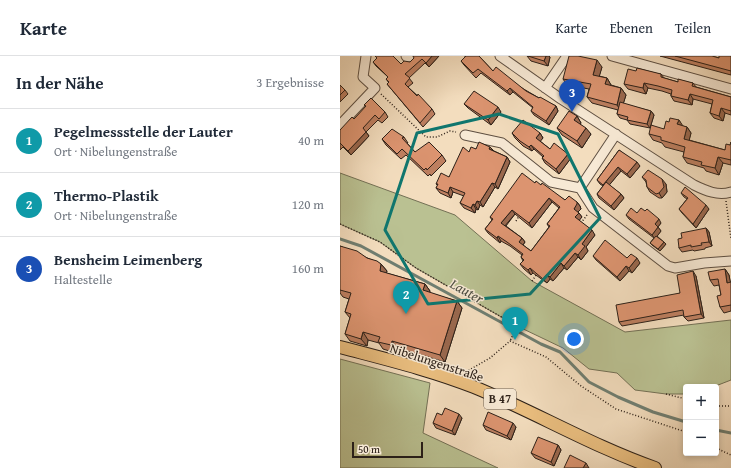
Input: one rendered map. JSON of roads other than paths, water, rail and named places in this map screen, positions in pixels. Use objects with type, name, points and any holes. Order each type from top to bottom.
[{"type":"main road","name":"Nibelungenstraße","points":[[340,346],[474,387],[593,443],[654,468]]},
{"type":"street","points":[[340,126],[375,88],[363,77],[366,56]]},
{"type":"street","points":[[500,56],[694,185],[707,191],[728,193]]},
{"type":"street","points":[[546,88],[567,56]]},
{"type":"street","points":[[612,56],[731,89]]},
{"type":"street","points":[[465,134],[502,143],[551,182],[580,188],[594,208],[668,266],[675,268],[704,263],[731,261]]},
{"type":"street","points":[[580,188],[616,134]]},
{"type":"waterway","name":"Lauter","points":[[340,239],[361,246],[541,344],[560,352],[589,382],[618,397],[653,412],[683,421]]},
{"type":"waterway","name":"Lauter","points":[[719,431],[731,433]]},
{"type":"place","name":"Bensheim Leimenberg","points":[[572,112]]},
{"type":"place","name":"Thermo-Plastik","points":[[406,314]]},
{"type":"place","name":"Pegelmessstelle der Lauter","points":[[515,340]]}]
